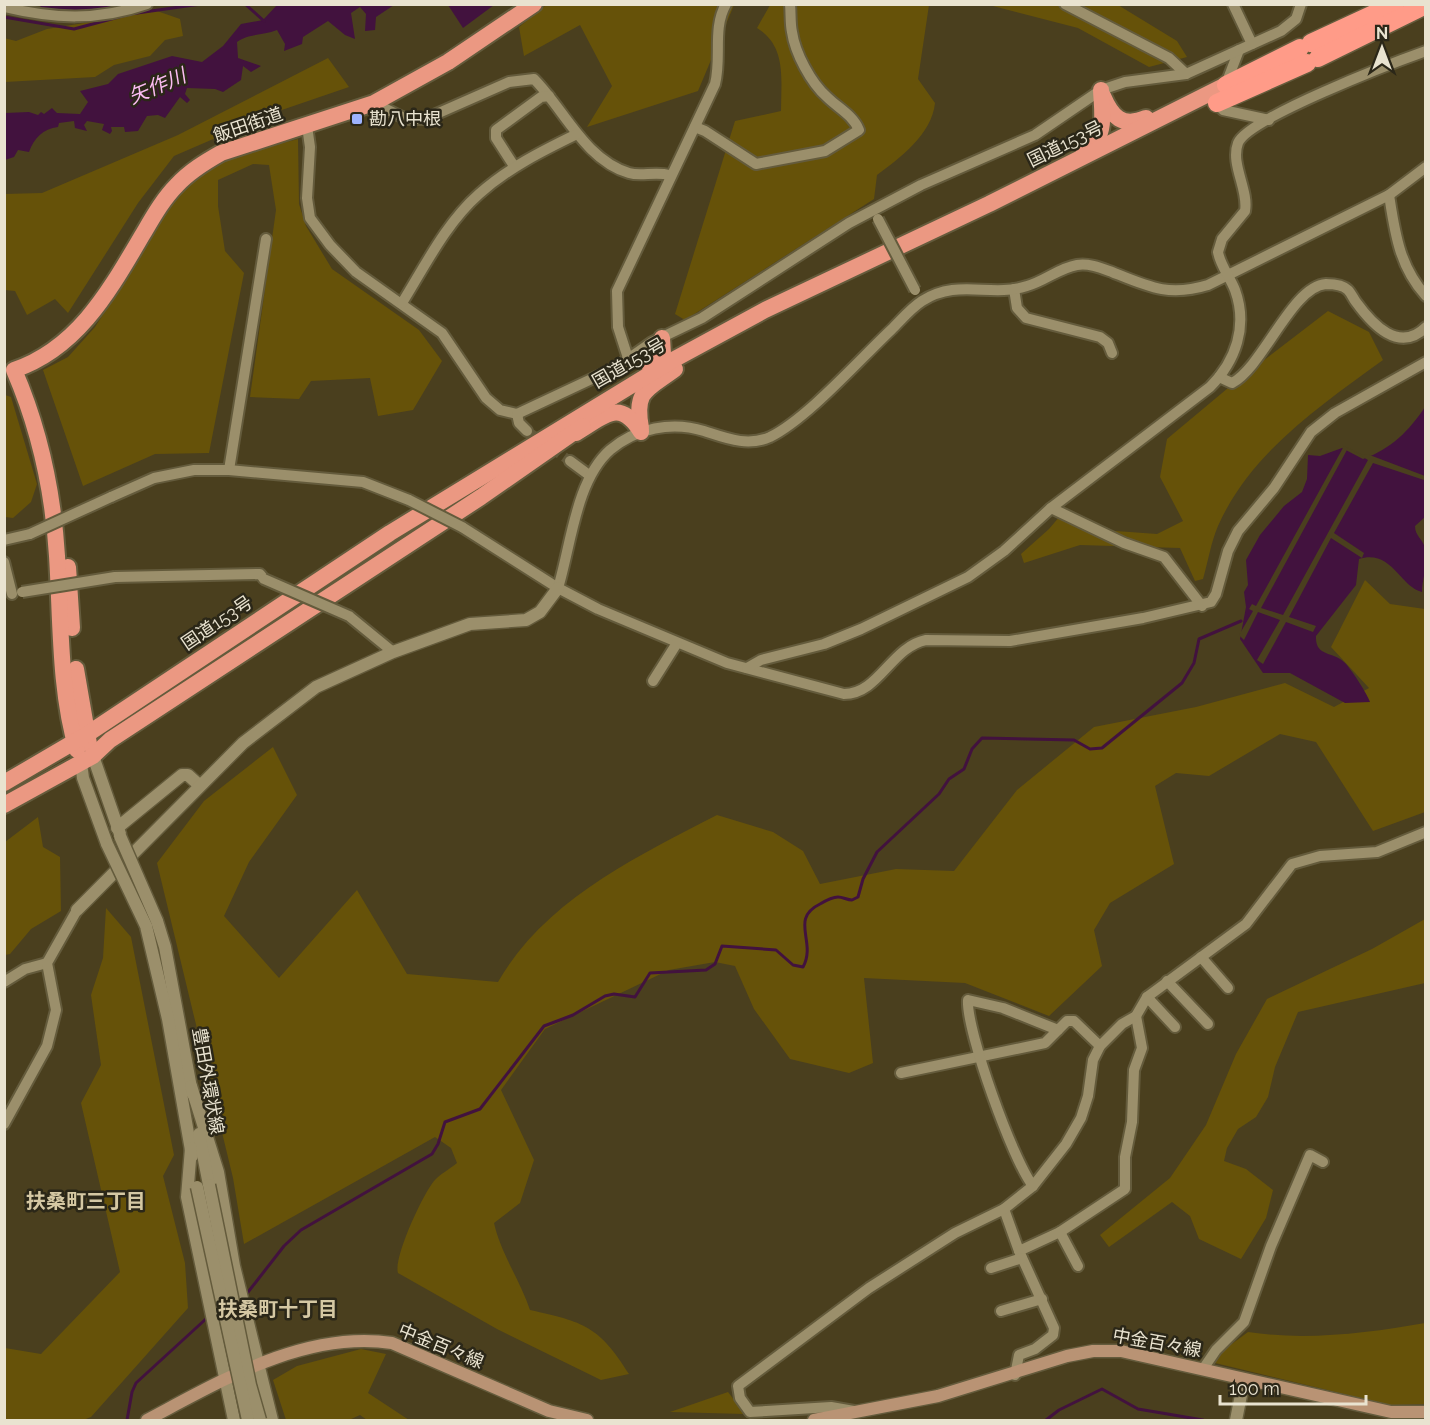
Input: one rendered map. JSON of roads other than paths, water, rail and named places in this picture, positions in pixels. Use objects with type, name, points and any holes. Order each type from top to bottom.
[{"type":"highway","name":"飯田街道","points":[[14,370],[68,339],[86,322],[114,282],[158,209],[189,173],[221,153],[374,103],[447,62],[534,4]]},
{"type":"highway","points":[[1217,103],[1395,4]]},
{"type":"highway","points":[[1101,90],[1115,117],[1119,121],[1132,123],[1425,5]]},
{"type":"highway","name":"国道153号","points":[[4,783],[81,739],[308,585],[618,391],[765,310],[989,204],[1226,85]]},
{"type":"highway","points":[[989,204],[1095,143],[1102,129],[1101,90]]},
{"type":"highway","name":"国道153号","points":[[4,805],[87,759],[110,740],[481,497],[555,444],[675,369],[814,296],[1217,103]]},
{"type":"highway","points":[[618,391],[662,358],[662,338]]},
{"type":"highway","points":[[641,432],[637,409],[640,398],[675,369]]},
{"type":"highway","points":[[14,370],[49,443],[61,492],[81,739],[87,759]]},
{"type":"highway","points":[[555,444],[607,415],[619,412],[630,415],[641,432]]},
{"type":"main road","name":"中金百々線","points":[[147,1420],[258,1364],[332,1342],[367,1339],[392,1343],[549,1411],[587,1420]]},
{"type":"main road","name":"中金百々線","points":[[814,1420],[938,1396],[1067,1356],[1094,1351],[1121,1351],[1390,1412],[1425,1412]]},
{"type":"street","points":[[4,7],[56,18],[72,18],[123,13],[147,4]]},
{"type":"street","points":[[628,358],[618,327],[617,291],[717,78],[717,26],[726,4]]},
{"type":"street","points":[[695,128],[705,130],[756,164],[825,152],[859,130],[856,121],[819,89],[808,71],[792,32],[789,4]]},
{"type":"street","points":[[1065,4],[1169,57],[1186,74]]},
{"type":"street","points":[[1233,4],[1252,44]]},
{"type":"street","points":[[307,126],[310,147],[307,198],[310,218],[330,245],[356,272],[442,333],[494,406],[508,414],[517,414],[598,377],[662,338],[702,318],[849,222],[876,215],[989,153],[1035,135],[1101,90],[1132,80],[1186,74],[1289,26],[1296,19],[1301,4]]},
{"type":"street","points":[[1226,85],[1239,50]]},
{"type":"street","points":[[747,668],[761,660],[814,647],[861,629],[968,577],[1004,551],[1051,508],[1219,377],[1235,351],[1240,326],[1239,302],[1219,257],[1220,245],[1243,216],[1246,204],[1237,156],[1238,144],[1246,133],[1269,120],[1376,68],[1425,51]]},
{"type":"street","points":[[374,103],[406,119],[425,119],[509,82],[534,79],[577,134],[601,158],[620,169],[639,174],[656,171],[670,175]]},
{"type":"street","points":[[514,166],[496,138],[496,130],[541,97],[549,96]]},
{"type":"street","points":[[1217,103],[1223,110],[1269,120]]},
{"type":"street","points":[[402,303],[443,236],[478,194],[514,166],[577,134]]},
{"type":"street","points":[[4,1124],[47,1046],[56,1010],[47,963],[77,910],[243,743],[315,687],[393,652],[470,624],[493,621],[518,623],[540,612],[558,588],[580,500],[590,475],[611,450],[641,432],[676,426],[745,443],[769,437],[792,422],[820,398],[920,302],[942,290],[1014,289],[1028,286],[1063,269],[1081,264],[1102,268],[1154,289],[1174,292],[1208,285],[1389,195],[1425,167]]},
{"type":"street","points":[[1389,195],[1402,261],[1409,276],[1425,296]]},
{"type":"street","points":[[876,215],[920,302]]},
{"type":"street","points":[[229,470],[266,239]]},
{"type":"street","points":[[1219,377],[1232,383],[1244,376],[1292,310],[1311,290],[1322,285],[1334,285],[1348,290],[1378,328],[1390,335],[1410,337],[1425,327]]},
{"type":"street","points":[[1014,289],[1017,308],[1026,318],[1100,337],[1108,343],[1112,353]]},
{"type":"street","points":[[4,540],[30,534],[154,478],[194,470],[229,470],[363,482],[409,500],[462,527],[558,588],[597,609],[677,643],[747,668],[844,694],[852,694],[865,690],[901,651],[915,642],[926,640],[1010,641],[1202,606],[1211,602],[1216,594],[1228,551],[1238,531],[1274,488],[1311,432],[1335,413],[1425,362]]},
{"type":"street","points":[[517,414],[519,423],[527,431]]},
{"type":"street","points":[[570,461],[590,475]]},
{"type":"street","points":[[1051,508],[1124,543],[1164,557],[1202,606]]},
{"type":"street","points":[[4,562],[13,593],[115,577],[260,574],[264,579],[349,616],[393,652]]},
{"type":"street","points":[[653,681],[677,643]]},
{"type":"street","name":"豊田外環状線","points":[[87,759],[119,832],[152,924],[191,1148],[203,1186],[260,1420]]},
{"type":"street","name":"豊田外環状線","points":[[87,759],[83,778],[107,844],[165,947],[191,1086],[203,1186],[248,1420]]},
{"type":"street","points":[[119,832],[182,775],[188,775],[199,785]]},
{"type":"street","points":[[860,1412],[831,1407],[750,1412],[740,1398],[738,1386],[869,1287],[955,1233],[1004,1209],[1033,1186],[1059,1153],[1081,1118],[1088,1096],[1093,1060],[1100,1046],[1122,1024],[1136,1016],[1147,997],[1246,924],[1292,864],[1320,856],[1371,853],[1425,832]]},
{"type":"street","points":[[1201,957],[1228,988]]},
{"type":"street","points":[[4,982],[25,969],[47,963]]},
{"type":"street","points":[[1167,981],[1209,1024]]},
{"type":"street","points":[[1147,997],[1175,1027]]},
{"type":"street","points":[[1033,1186],[1008,1137],[980,1056],[968,1000],[1003,1008],[1058,1030]]},
{"type":"street","points":[[991,1268],[1021,1255],[1125,1189],[1125,1157],[1132,1122],[1134,1070],[1142,1048],[1136,1016]]},
{"type":"street","points":[[902,1073],[1045,1043],[1067,1021],[1074,1021],[1100,1046]]},
{"type":"street","points":[[191,1086],[218,1172],[234,1266],[272,1420]]},
{"type":"street","points":[[191,1148],[187,1197],[234,1420]]},
{"type":"street","points":[[1203,1369],[1216,1350],[1244,1322],[1271,1246],[1310,1155],[1323,1162]]},
{"type":"street","points":[[1004,1209],[1021,1255],[1054,1328],[1053,1335],[1035,1349],[1019,1354],[1015,1374]]},
{"type":"street","points":[[1060,1232],[1078,1266]]},
{"type":"street","points":[[1001,1311],[1042,1299]]},
{"type":"street","points":[[1236,1420],[1244,1380]]},
{"type":"water","points":[[277,5],[394,5],[376,17],[375,30],[365,31],[366,14],[360,7],[351,13],[355,39],[345,35],[328,21],[303,37],[302,44],[284,51],[285,44],[277,30],[246,37],[237,42],[238,58],[261,66],[251,72],[243,66],[241,80],[223,92],[215,89],[187,88],[185,94],[190,100],[187,103],[180,97],[165,118],[158,115],[147,116],[138,131],[125,132],[124,127],[111,127],[110,134],[102,130],[104,124],[87,121],[84,125],[87,131],[75,128],[74,121],[59,123],[58,127],[40,135],[29,152],[18,150],[14,157],[5,160],[5,113],[29,112],[38,115],[52,108],[57,113],[80,114],[88,102],[80,91],[108,84],[118,74],[172,56],[202,62],[223,46],[241,24],[263,20]]},
{"type":"water","points":[[448,5],[494,5],[463,28]]},
{"type":"water","points":[[1425,407],[1425,517],[1415,526],[1426,554],[1422,592],[1414,589],[1380,559],[1370,557],[1359,559],[1356,585],[1316,636],[1316,643],[1322,651],[1340,659],[1347,665],[1370,702],[1345,703],[1290,673],[1263,673],[1240,639],[1246,607],[1244,592],[1248,585],[1246,560],[1260,535],[1284,506],[1302,492],[1307,479],[1308,455],[1320,456],[1342,448],[1363,459],[1373,455],[1398,438]]},
{"type":"waterway","name":"矢作川","points":[[49,4],[104,4]]},
{"type":"waterway","points":[[4,17],[74,29],[130,14],[201,4]]},
{"type":"waterway","points":[[245,4],[264,21]]},
{"type":"waterway","points":[[245,1296],[284,1246],[301,1230],[432,1154],[445,1122],[480,1109],[544,1026],[573,1015],[605,996],[614,994],[635,997],[650,973],[706,970],[715,964],[722,946],[776,950],[793,965],[803,967],[807,949],[805,924],[806,917],[811,910],[833,898],[852,900],[858,897],[863,879],[877,852],[939,794],[949,779],[964,769],[972,749],[982,738],[1074,740],[1090,749],[1102,748],[1182,683],[1194,663],[1199,639],[1241,621]]},
{"type":"waterway","points":[[127,1420],[136,1383],[208,1317]]},
{"type":"waterway","points":[[1046,1420],[1059,1410],[1102,1389],[1138,1409],[1203,1420]]},
{"type":"tunnel","points":[[527,431],[570,461]]},
{"type":"place","name":"勘八中根","points":[[357,119]]},
{"type":"district","name":"扶桑町三丁目","points":[[86,1201]]},
{"type":"district","name":"扶桑町十丁目","points":[[278,1309]]}]
